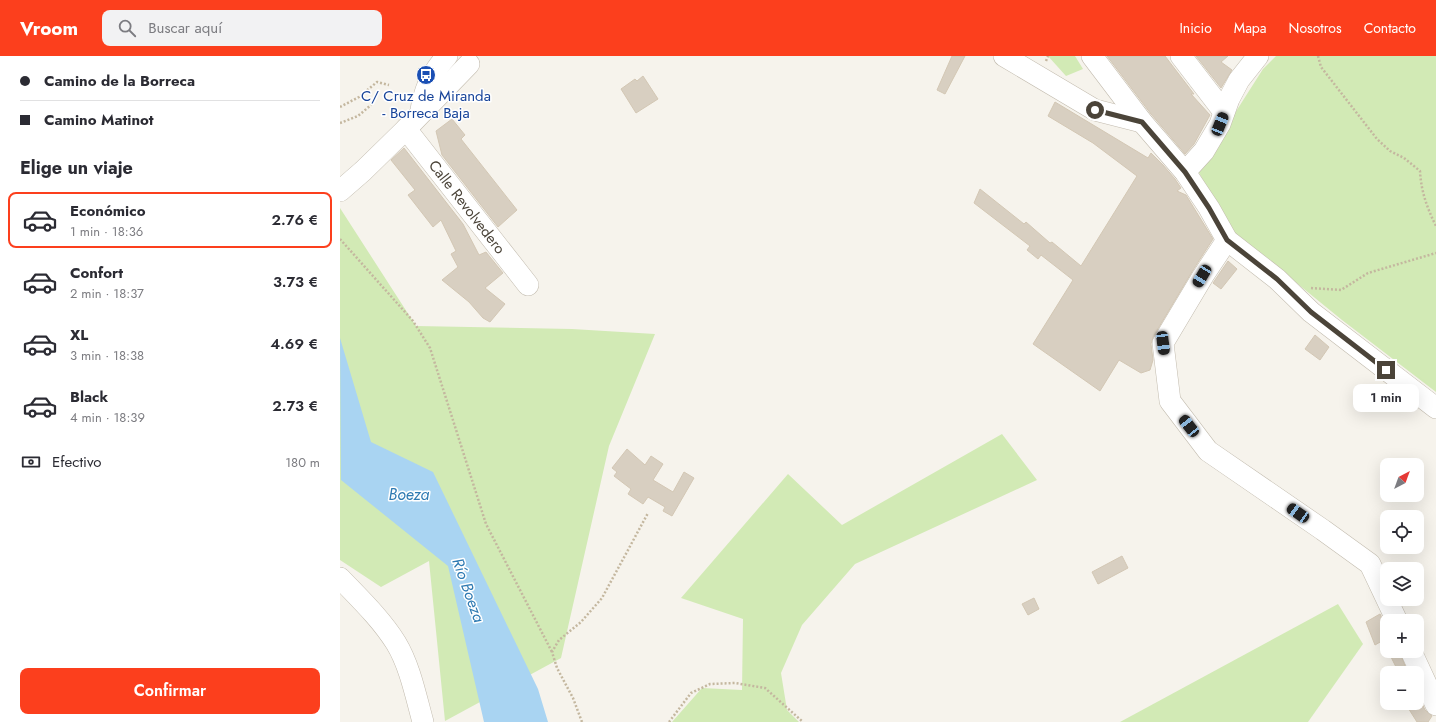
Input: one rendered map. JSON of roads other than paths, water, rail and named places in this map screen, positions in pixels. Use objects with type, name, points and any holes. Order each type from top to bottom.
[{"type":"street","points":[[426,108],[422,98],[438,65],[447,56]]},
{"type":"street","points":[[1004,56],[1095,110],[1142,122]]},
{"type":"street","points":[[1092,56],[1142,122],[1185,172],[1209,208],[1227,240],[1285,287],[1311,312],[1436,408]]},
{"type":"street","points":[[1181,56],[1224,112]]},
{"type":"street","points":[[1185,172],[1204,151],[1220,124],[1229,99],[1239,80],[1258,56]]},
{"type":"street","points":[[340,191],[363,171],[426,108],[464,58]]},
{"type":"street","name":"Calle Revolvedero","points":[[406,129],[528,285]]},
{"type":"street","points":[[1227,240],[1202,276],[1163,343],[1170,401],[1208,451],[1370,564],[1394,614]]},
{"type":"street","points":[[340,578],[381,621],[397,644],[406,667],[423,722]]},
{"type":"street","points":[[1414,658],[1436,705]]},
{"type":"water","name":"Boeza","points":[[340,338],[371,442],[433,472],[538,689],[548,722],[484,722],[448,566],[341,480]]},
{"type":"place","name":"C/ Cruz de Miranda - Borreca Baja","points":[[426,75]]},
{"type":"water label","name":"Río Boeza","points":[[469,590]]}]
